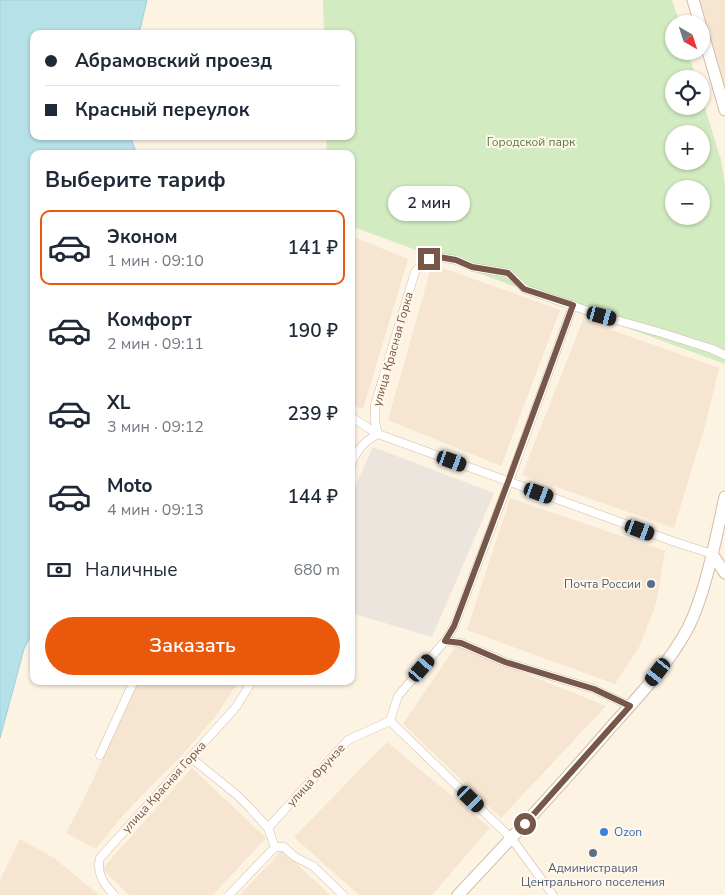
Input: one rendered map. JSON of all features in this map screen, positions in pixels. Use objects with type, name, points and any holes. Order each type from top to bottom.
[{"type":"street","points":[[694,0],[698,15]]},
{"type":"street","points":[[710,58],[725,110]]},
{"type":"street","name":"улица Красная Горка","points":[[378,434],[375,421],[375,405],[416,272],[420,265],[429,259],[439,257],[456,260],[472,267],[508,273],[524,289],[573,305]]},
{"type":"street","points":[[553,895],[512,839],[390,721],[398,696],[445,641],[454,626],[573,305],[602,316],[704,346],[725,355]]},
{"type":"street","points":[[355,420],[378,434],[712,554],[725,573]]},
{"type":"street","points":[[355,455],[367,439],[378,434]]},
{"type":"street","points":[[458,895],[512,839],[630,706],[674,650],[688,627],[698,601],[712,554],[725,497]]},
{"type":"street","points":[[445,641],[461,643],[505,662],[594,689],[630,706]]},
{"type":"street","points":[[100,755],[132,685]]},
{"type":"street","name":"улица Красная Горка","points":[[114,895],[104,884],[98,868],[100,858],[236,707],[250,685]]},
{"type":"street","name":"улица Фрунзе","points":[[268,828],[348,740],[390,721]]},
{"type":"street","points":[[190,757],[237,795],[268,828],[275,847]]},
{"type":"street","points":[[229,895],[275,847],[284,847],[295,857],[312,866],[343,895]]},
{"type":"shaded area","points":[[698,0],[725,0],[725,93],[710,41],[710,15],[702,15]]},
{"type":"shaded area","points":[[355,238],[408,259],[363,409],[355,406]]},
{"type":"shaded area","points":[[432,264],[560,310],[501,466],[388,420]]},
{"type":"shaded area","points":[[583,320],[719,368],[706,422],[674,528],[522,475]]},
{"type":"shaded area","points":[[373,447],[494,493],[432,637],[355,614],[355,487]]},
{"type":"shaded area","points":[[510,498],[665,551],[656,604],[639,647],[615,684],[467,630]]},
{"type":"shaded area","points":[[456,646],[606,706],[501,818],[403,724]]},
{"type":"shaded area","points":[[137,685],[236,685],[215,717],[184,753],[124,814],[96,849],[66,833]]},
{"type":"shaded area","points":[[387,742],[490,828],[432,895],[359,895],[294,837]]},
{"type":"shaded area","points":[[192,768],[266,838],[213,895],[129,895],[102,869]]},
{"type":"shaded area","points":[[20,839],[54,858],[99,895],[0,895],[0,880]]},
{"type":"shaded area","points":[[282,850],[330,895],[240,895]]},
{"type":"green space","name":"Городской парк","points":[[323,0],[672,0],[677,15],[665,15],[665,60],[691,60],[693,70],[665,70],[665,115],[707,115],[721,160],[725,185],[725,364],[355,227],[355,150],[327,150],[326,140],[355,140],[355,30],[324,30]]},
{"type":"water","points":[[0,0],[147,0],[140,30],[30,30],[30,140],[132,140],[135,150],[30,150],[30,637],[24,649],[0,738]]},
{"type":"place","name":"Почта России","points":[[651,584]]},
{"type":"place","name":"Ozon","points":[[604,832]]},
{"type":"place","name":"Администрация Центрального поселения","points":[[593,853]]},
{"type":"route","points":[[429,259],[439,257],[456,260],[472,267],[508,273],[524,289],[573,305],[454,626],[445,641],[461,643],[505,662],[594,689],[630,706],[525,824]]}]
